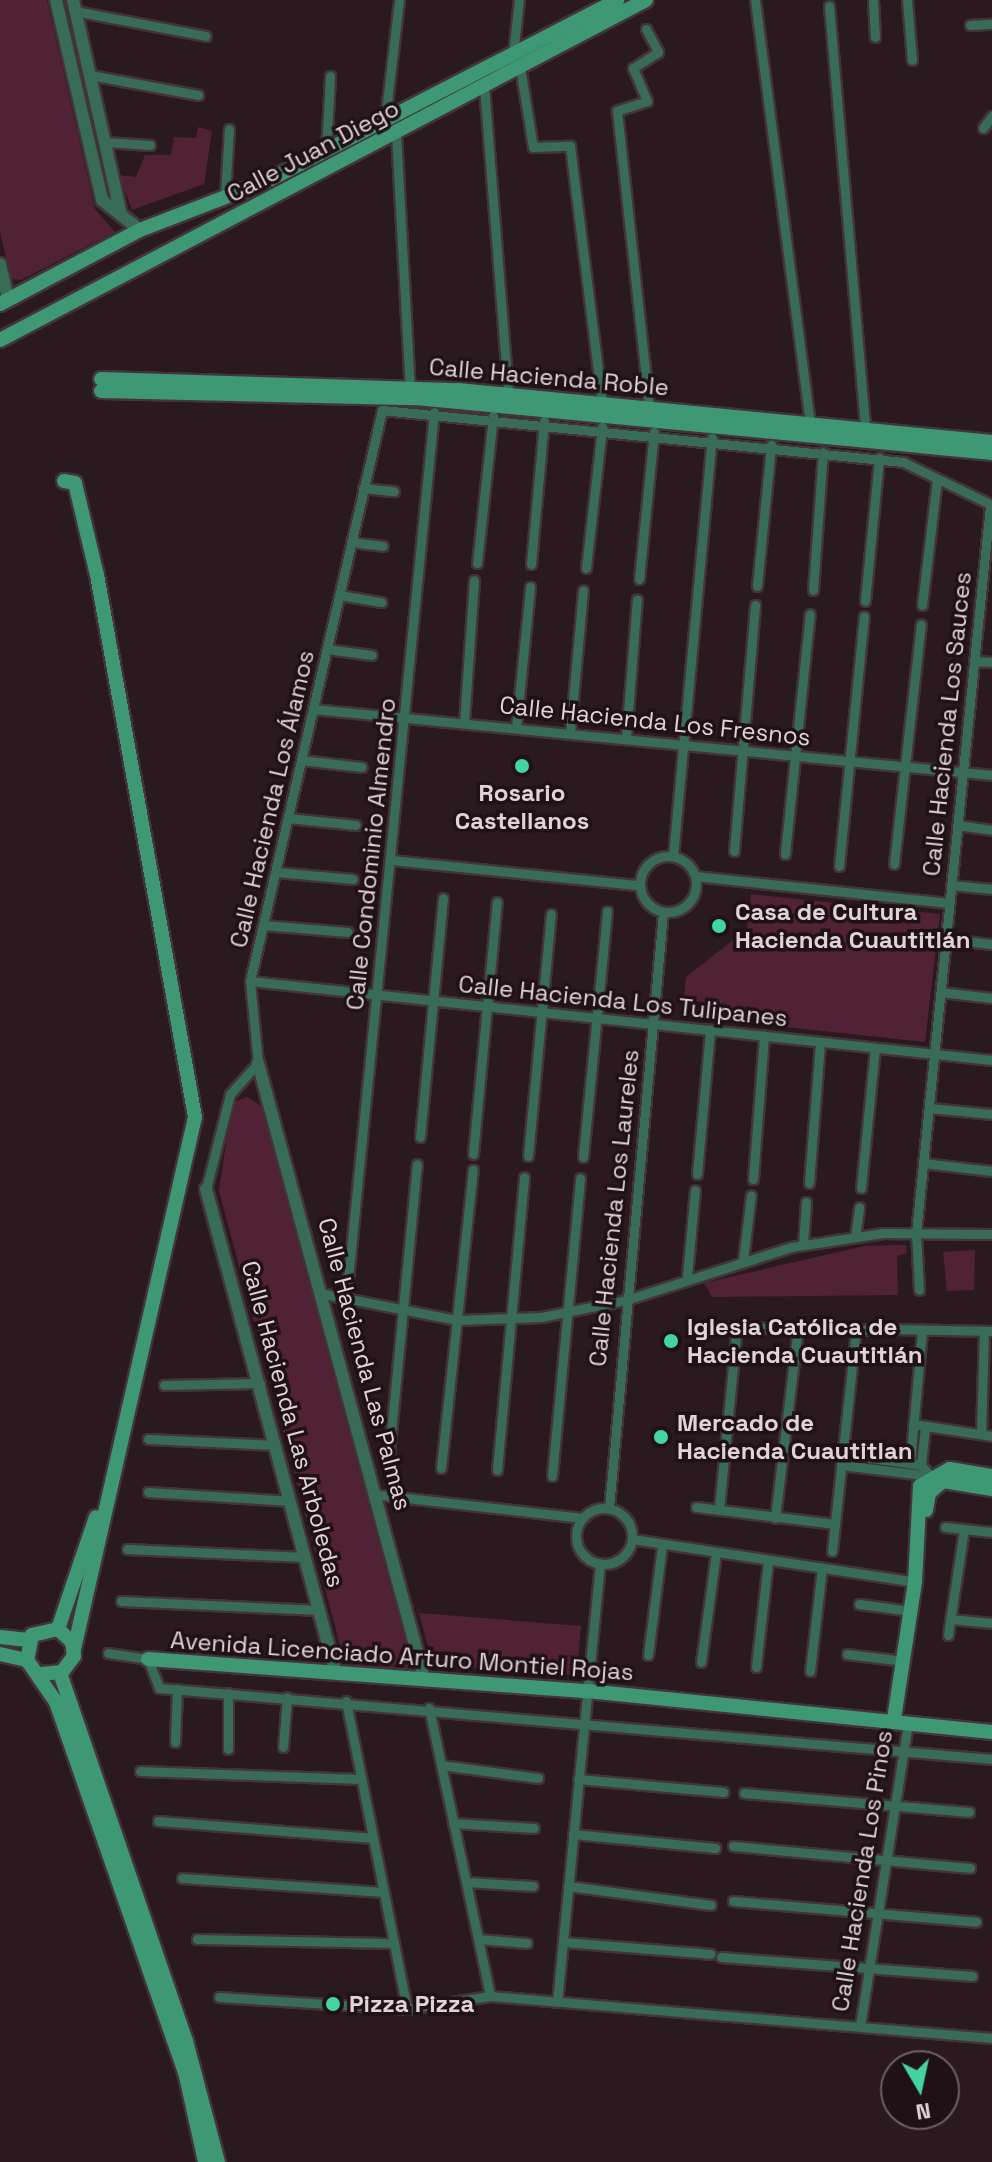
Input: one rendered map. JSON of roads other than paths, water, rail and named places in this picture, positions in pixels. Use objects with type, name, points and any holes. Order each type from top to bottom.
[{"type":"main road","name":"Calle Juan Diego","points":[[0,340],[484,86],[516,60],[617,0]]},
{"type":"main road","name":"Calle Juan Diego","points":[[4,298],[25,291],[140,230],[326,151],[385,120],[646,0]]},
{"type":"main road","points":[[206,202],[207,217],[218,226]]},
{"type":"main road","points":[[189,210],[199,220],[199,237]]},
{"type":"main road","name":"Calle Hacienda Roble","points":[[992,442],[508,394],[410,388],[101,385],[416,398],[992,453]]},
{"type":"main road","points":[[58,1629],[78,1586],[125,1415],[189,1117],[91,576],[64,481],[71,480],[139,779],[195,1106],[74,1649],[60,1673],[186,2041],[218,2162]]},
{"type":"main road","points":[[930,1475],[950,1469],[992,1476]]},
{"type":"main road","points":[[930,1475],[992,1489]]},
{"type":"main road","name":"Calle Hacienda Los Pinos","points":[[901,1720],[904,1661],[930,1475]]},
{"type":"main road","points":[[0,1637],[28,1640],[44,1628],[58,1629],[74,1649]]},
{"type":"main road","points":[[27,1660],[28,1640]]},
{"type":"main road","points":[[0,1654],[27,1660],[42,1674],[186,2076],[205,2162]]},
{"type":"main road","name":"Avenida Licenciado Arturo Montiel Rojas","points":[[148,1659],[587,1691],[901,1720],[992,1732]]},
{"type":"main road","points":[[42,1674],[60,1673]]},
{"type":"street","points":[[56,0],[102,200],[140,230]]},
{"type":"street","points":[[385,120],[399,0]]},
{"type":"street","points":[[519,0],[516,60],[533,147],[570,146],[602,403]]},
{"type":"street","points":[[755,0],[810,423]]},
{"type":"street","points":[[873,0],[875,37]]},
{"type":"street","points":[[907,0],[912,60]]},
{"type":"street","points":[[121,215],[74,6],[206,36]]},
{"type":"street","points":[[829,6],[865,428]]},
{"type":"street","points":[[970,25],[992,24]]},
{"type":"street","points":[[646,29],[658,52],[633,68],[647,101],[617,111],[649,407]]},
{"type":"street","points":[[90,75],[198,95]]},
{"type":"street","points":[[326,151],[330,76]]},
{"type":"street","points":[[484,86],[508,394]]},
{"type":"street","points":[[983,128],[992,116]]},
{"type":"street","points":[[225,196],[229,129]]},
{"type":"street","points":[[396,133],[410,388]]},
{"type":"street","points":[[106,142],[150,145]]},
{"type":"street","points":[[0,264],[4,298]]},
{"type":"street","name":"Calle Hacienda Roble","points":[[382,410],[493,416],[879,458],[937,479],[991,505]]},
{"type":"street","name":"Calle Hacienda Los Álamos","points":[[258,1063],[250,981],[382,410]]},
{"type":"street","name":"Calle Condominio Almendro","points":[[346,1300],[434,412]]},
{"type":"street","points":[[477,563],[493,416]]},
{"type":"street","points":[[531,564],[544,421]]},
{"type":"street","points":[[586,568],[602,427]]},
{"type":"street","points":[[639,579],[654,432]]},
{"type":"street","points":[[673,856],[681,744],[712,438]]},
{"type":"street","points":[[757,586],[771,445]]},
{"type":"street","points":[[813,590],[823,452]]},
{"type":"street","points":[[865,601],[879,458]]},
{"type":"street","points":[[922,605],[937,479]]},
{"type":"street","points":[[363,488],[394,491]]},
{"type":"street","name":"Calle Hacienda Los Sauces","points":[[919,1290],[916,1233],[991,505]]},
{"type":"street","points":[[351,542],[383,546]]},
{"type":"street","points":[[464,723],[474,580]]},
{"type":"street","points":[[516,728],[530,587]]},
{"type":"street","points":[[570,733],[583,591]]},
{"type":"street","points":[[339,595],[381,602]]},
{"type":"street","points":[[626,738],[637,599]]},
{"type":"street","points":[[734,851],[755,605]]},
{"type":"street","points":[[785,854],[810,614]]},
{"type":"street","points":[[839,866],[864,616]]},
{"type":"street","points":[[894,864],[921,625]]},
{"type":"street","points":[[327,649],[372,655]]},
{"type":"street","points":[[974,661],[992,662]]},
{"type":"street","name":"Calle Hacienda Los Fresnos","points":[[313,709],[992,775]]},
{"type":"street","points":[[301,760],[362,767]]},
{"type":"street","points":[[288,818],[356,825]]},
{"type":"street","points":[[957,825],[992,830]]},
{"type":"street","points":[[673,856],[695,876],[949,903]]},
{"type":"street","points":[[673,856],[646,866],[639,885],[651,907],[663,912],[685,907],[695,876]]},
{"type":"street","points":[[391,860],[639,885]]},
{"type":"street","points":[[276,872],[353,879]]},
{"type":"street","points":[[951,885],[992,889]]},
{"type":"street","points":[[420,1137],[443,898]]},
{"type":"street","points":[[473,1154],[491,1007],[497,902]]},
{"type":"street","points":[[583,1157],[607,911]]},
{"type":"street","name":"Calle Hacienda Los Laureles","points":[[609,1508],[663,912]]},
{"type":"street","points":[[528,1156],[545,1012],[551,914]]},
{"type":"street","points":[[263,925],[348,932]]},
{"type":"street","points":[[946,939],[992,944]]},
{"type":"street","name":"Calle Hacienda Los Tulipanes","points":[[250,981],[992,1060]]},
{"type":"street","points":[[941,992],[992,998]]},
{"type":"street","points":[[697,1174],[710,1030]]},
{"type":"street","points":[[753,1179],[764,1035]]},
{"type":"street","points":[[809,1183],[820,1042]]},
{"type":"street","points":[[861,1188],[875,1048]]},
{"type":"street","points":[[206,1189],[230,1094],[258,1063]]},
{"type":"street","name":"Calle Hacienda Las Palmas","points":[[258,1063],[380,1495],[424,1678]]},
{"type":"street","points":[[929,1108],[992,1114]]},
{"type":"street","points":[[923,1163],[992,1171]]},
{"type":"street","points":[[389,1454],[400,1311],[417,1164]]},
{"type":"street","points":[[441,1468],[473,1170]]},
{"type":"street","points":[[497,1470],[524,1177]]},
{"type":"street","points":[[552,1476],[571,1312],[580,1178]]},
{"type":"street","name":"Calle Hacienda Las Arboledas","points":[[206,1189],[335,1672]]},
{"type":"street","points":[[687,1276],[695,1190]]},
{"type":"street","points":[[743,1260],[751,1195]]},
{"type":"street","points":[[803,1245],[806,1202]]},
{"type":"street","points":[[855,1237],[859,1207]]},
{"type":"street","points":[[324,1294],[457,1320],[511,1318],[571,1312],[626,1300],[687,1276],[803,1245],[855,1237],[916,1233],[992,1234]]},
{"type":"street","points":[[716,1327],[875,1330]]},
{"type":"street","points":[[719,1509],[737,1327]]},
{"type":"street","points":[[775,1518],[798,1328]]},
{"type":"street","points":[[832,1551],[856,1329]]},
{"type":"street","points":[[894,1329],[988,1331],[987,1435],[913,1424]]},
{"type":"street","points":[[910,1463],[922,1330]]},
{"type":"street","points":[[164,1385],[260,1383]]},
{"type":"street","points":[[925,1426],[930,1475]]},
{"type":"street","points":[[148,1439],[276,1445]]},
{"type":"street","points":[[843,1454],[930,1475]]},
{"type":"street","points":[[841,1465],[892,1466],[910,1463],[930,1475]]},
{"type":"street","points":[[148,1492],[291,1501]]},
{"type":"street","points":[[380,1495],[583,1518],[609,1508],[624,1516],[632,1539],[621,1558],[600,1563]]},
{"type":"street","points":[[696,1507],[835,1524]]},
{"type":"street","points":[[583,1518],[577,1542],[600,1563]]},
{"type":"street","points":[[945,1527],[992,1532]]},
{"type":"street","points":[[948,1635],[964,1529]]},
{"type":"street","points":[[632,1539],[662,1546],[915,1582]]},
{"type":"street","points":[[648,1655],[662,1546]]},
{"type":"street","points":[[127,1549],[305,1557]]},
{"type":"street","points":[[701,1662],[716,1553]]},
{"type":"street","points":[[756,1667],[768,1561]]},
{"type":"street","points":[[557,2002],[600,1563]]},
{"type":"street","points":[[810,1671],[822,1568]]},
{"type":"street","points":[[121,1601],[319,1610]]},
{"type":"street","points":[[859,1604],[911,1611]]},
{"type":"street","points":[[950,1619],[992,1623]]},
{"type":"street","points":[[108,1653],[148,1659]]},
{"type":"street","points":[[847,1654],[904,1661]]},
{"type":"street","name":"Avenida Licenciado Arturo Montiel Rojas","points":[[148,1659],[153,1681],[177,1689],[584,1721],[992,1759]]},
{"type":"street","points":[[175,1742],[177,1689]]},
{"type":"street","points":[[228,1693],[228,1749]]},
{"type":"street","points":[[283,1747],[287,1697]]},
{"type":"street","points":[[346,1701],[407,2009]]},
{"type":"street","points":[[429,1708],[490,1996]]},
{"type":"street","name":"Calle Hacienda Los Pinos","points":[[860,2026],[896,1806],[903,1750],[901,1720]]},
{"type":"street","points":[[441,1765],[538,1778]]},
{"type":"street","points":[[140,1771],[361,1779]]},
{"type":"street","points":[[578,1779],[723,1792]]},
{"type":"street","points":[[744,1793],[969,1812]]},
{"type":"street","points":[[158,1821],[373,1838]]},
{"type":"street","points":[[453,1823],[534,1828]]},
{"type":"street","points":[[573,1834],[715,1848]]},
{"type":"street","points":[[733,1846],[970,1868]]},
{"type":"street","points":[[182,1878],[384,1892]]},
{"type":"street","points":[[466,1882],[533,1886]]},
{"type":"street","points":[[568,1886],[711,1905]]},
{"type":"street","points":[[733,1901],[976,1922]]},
{"type":"street","points":[[197,1939],[394,1943]]},
{"type":"street","points":[[478,1939],[527,1943]]},
{"type":"street","points":[[563,1942],[869,1970],[972,1976]]},
{"type":"street","points":[[219,1997],[407,2009],[490,1996],[992,2038]]},
{"type":"place","name":"Rosario Castellanos","points":[[522,766]]},
{"type":"place","name":"Casa de Cultura Hacienda Cuautitlán","points":[[719,926]]},
{"type":"place","name":"Iglesia Católica de Hacienda Cuautitlán","points":[[671,1341]]},
{"type":"place","name":"Mercado de Hacienda Cuautitlan","points":[[661,1437]]},
{"type":"place","name":"Pizza Pizza","points":[[333,2004]]}]
